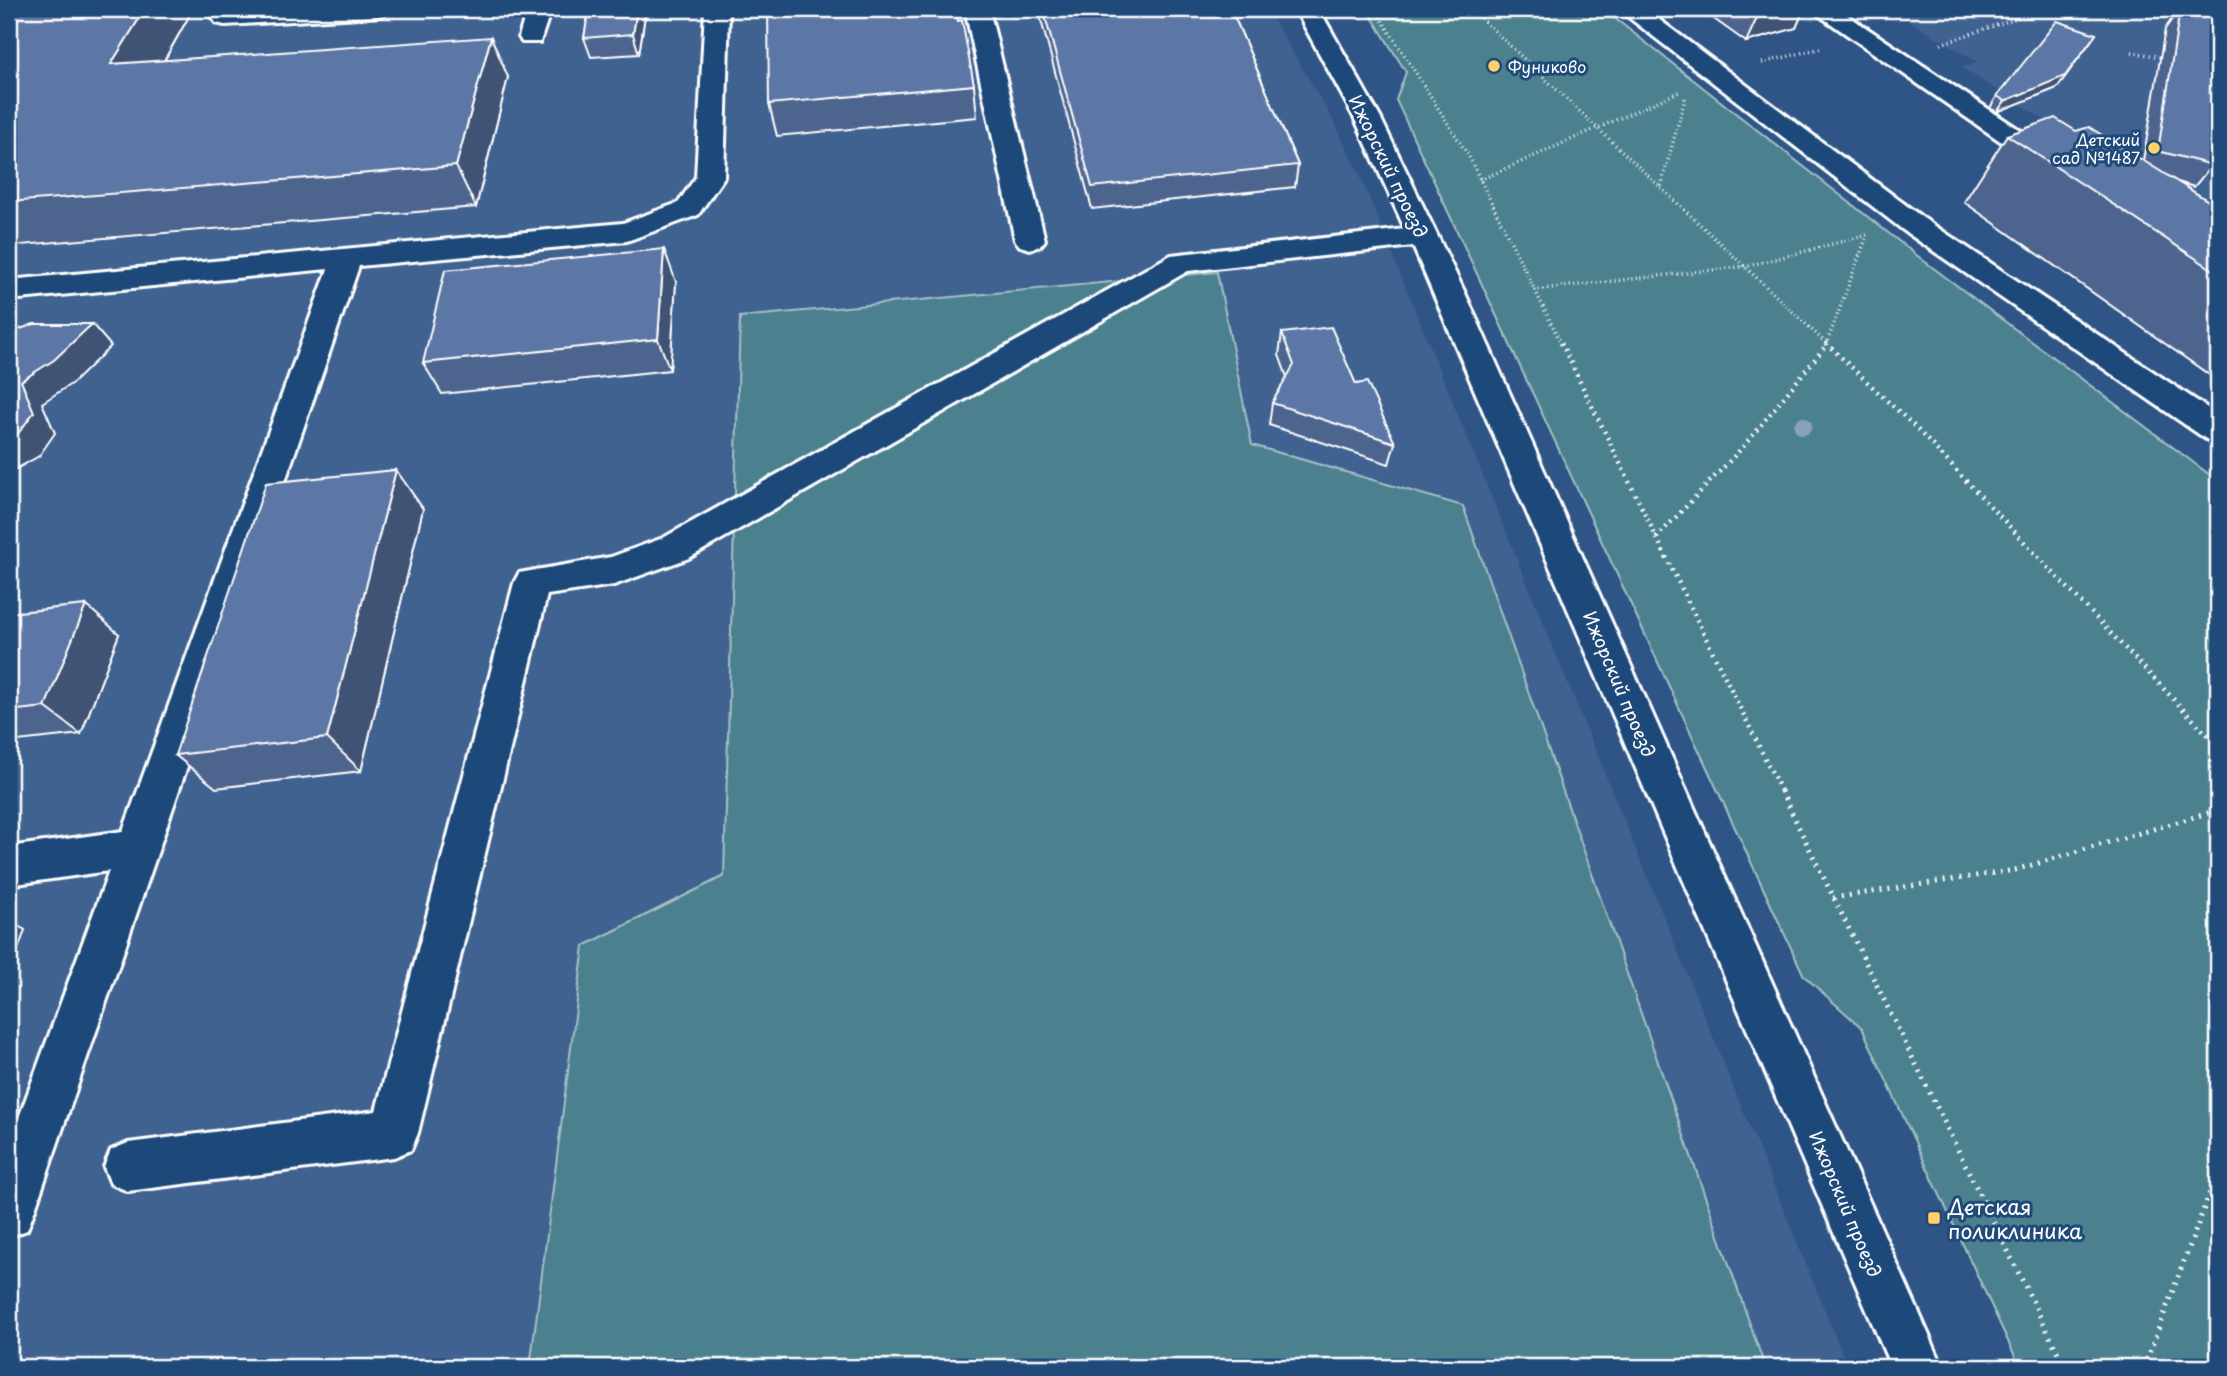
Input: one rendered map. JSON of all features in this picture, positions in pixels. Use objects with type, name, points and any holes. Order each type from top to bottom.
[{"type":"street","points":[[230,9],[225,18],[377,9]]},
{"type":"street","points":[[531,37],[539,9]]},
{"type":"street","points":[[9,290],[628,232],[688,209],[710,177],[718,9]]},
{"type":"street","points":[[977,9],[1030,240]]},
{"type":"street","name":"Ижорский проезд","points":[[1307,9],[1368,119],[1423,236],[1917,1367]]},
{"type":"street","points":[[1630,9],[1913,223],[2218,431]]},
{"type":"street","points":[[1822,9],[2069,176]]},
{"type":"street","points":[[128,1167],[394,1133],[532,583],[614,571],[676,548],[1181,262],[1423,236]]},
{"type":"street","points":[[9,1212],[348,259]]},
{"type":"street","points":[[9,866],[138,848]]},
{"type":"path","points":[[1375,9],[1480,180],[2065,1367]]},
{"type":"path","points":[[1471,9],[1748,266],[1914,426],[2218,746]]},
{"type":"path","points":[[1897,60],[2043,9]]},
{"type":"path","points":[[1719,75],[1863,37]]},
{"type":"path","points":[[2132,52],[2169,59]]},
{"type":"path","points":[[1480,180],[1688,88],[1661,186]]},
{"type":"path","points":[[1534,290],[1748,266],[1913,223]]},
{"type":"path","points":[[1657,538],[1743,447],[1828,343],[1868,235]]},
{"type":"path","points":[[1833,898],[2015,870],[2218,810]]},
{"type":"path","points":[[2144,1367],[2218,1171]]},
{"type":"shaded area","points":[[9,9],[1267,9],[1334,122],[1358,171],[1848,1367],[9,1367]]},
{"type":"shaded area","name":"Детский сад №1487","points":[[1889,9],[2218,9],[2218,228],[1962,68],[1978,62]]},
{"type":"green space","points":[[1367,9],[1603,9],[1924,261],[2218,481],[2218,1367],[2020,1367],[1862,1028],[1804,976],[1396,100],[1406,72]]},
{"type":"green space","points":[[1217,272],[1252,445],[1463,506],[1765,1367],[530,1367],[584,946],[724,876],[740,317]]},
{"type":"building","points":[[9,9],[145,9],[111,64],[491,37],[456,166],[9,202]]},
{"type":"building","points":[[589,9],[637,9],[633,34],[584,38]]},
{"type":"building","points":[[768,9],[956,9],[958,21],[962,20],[974,85],[769,104]]},
{"type":"building","points":[[1043,9],[1231,9],[1298,165],[1092,187]]},
{"type":"building","points":[[2180,9],[2218,9],[2218,102],[2212,165],[2158,151]]},
{"type":"building","points":[[2057,21],[2096,34],[2065,76],[2005,101],[1997,96]]},
{"type":"building","points":[[2055,118],[2076,131],[2089,127],[2218,207],[2218,273],[2007,135]]},
{"type":"building","points":[[664,249],[658,339],[423,363],[445,270]]},
{"type":"building","points":[[34,324],[92,324],[54,360],[21,381],[34,412],[17,435],[9,439],[9,333]]},
{"type":"building","points":[[1331,327],[1356,384],[1367,382],[1395,443],[1272,403],[1294,365],[1282,333]]},
{"type":"building","points":[[396,470],[327,738],[175,755],[266,483]]},
{"type":"building","points":[[86,605],[45,707],[9,711],[9,613]]},
{"type":"place","name":"Фуниково","points":[[1494,66]]},
{"type":"place","name":"Детский сад №1487","points":[[2154,148]]},
{"type":"place","name":"Детская поликлиника","points":[[1934,1218]]}]
